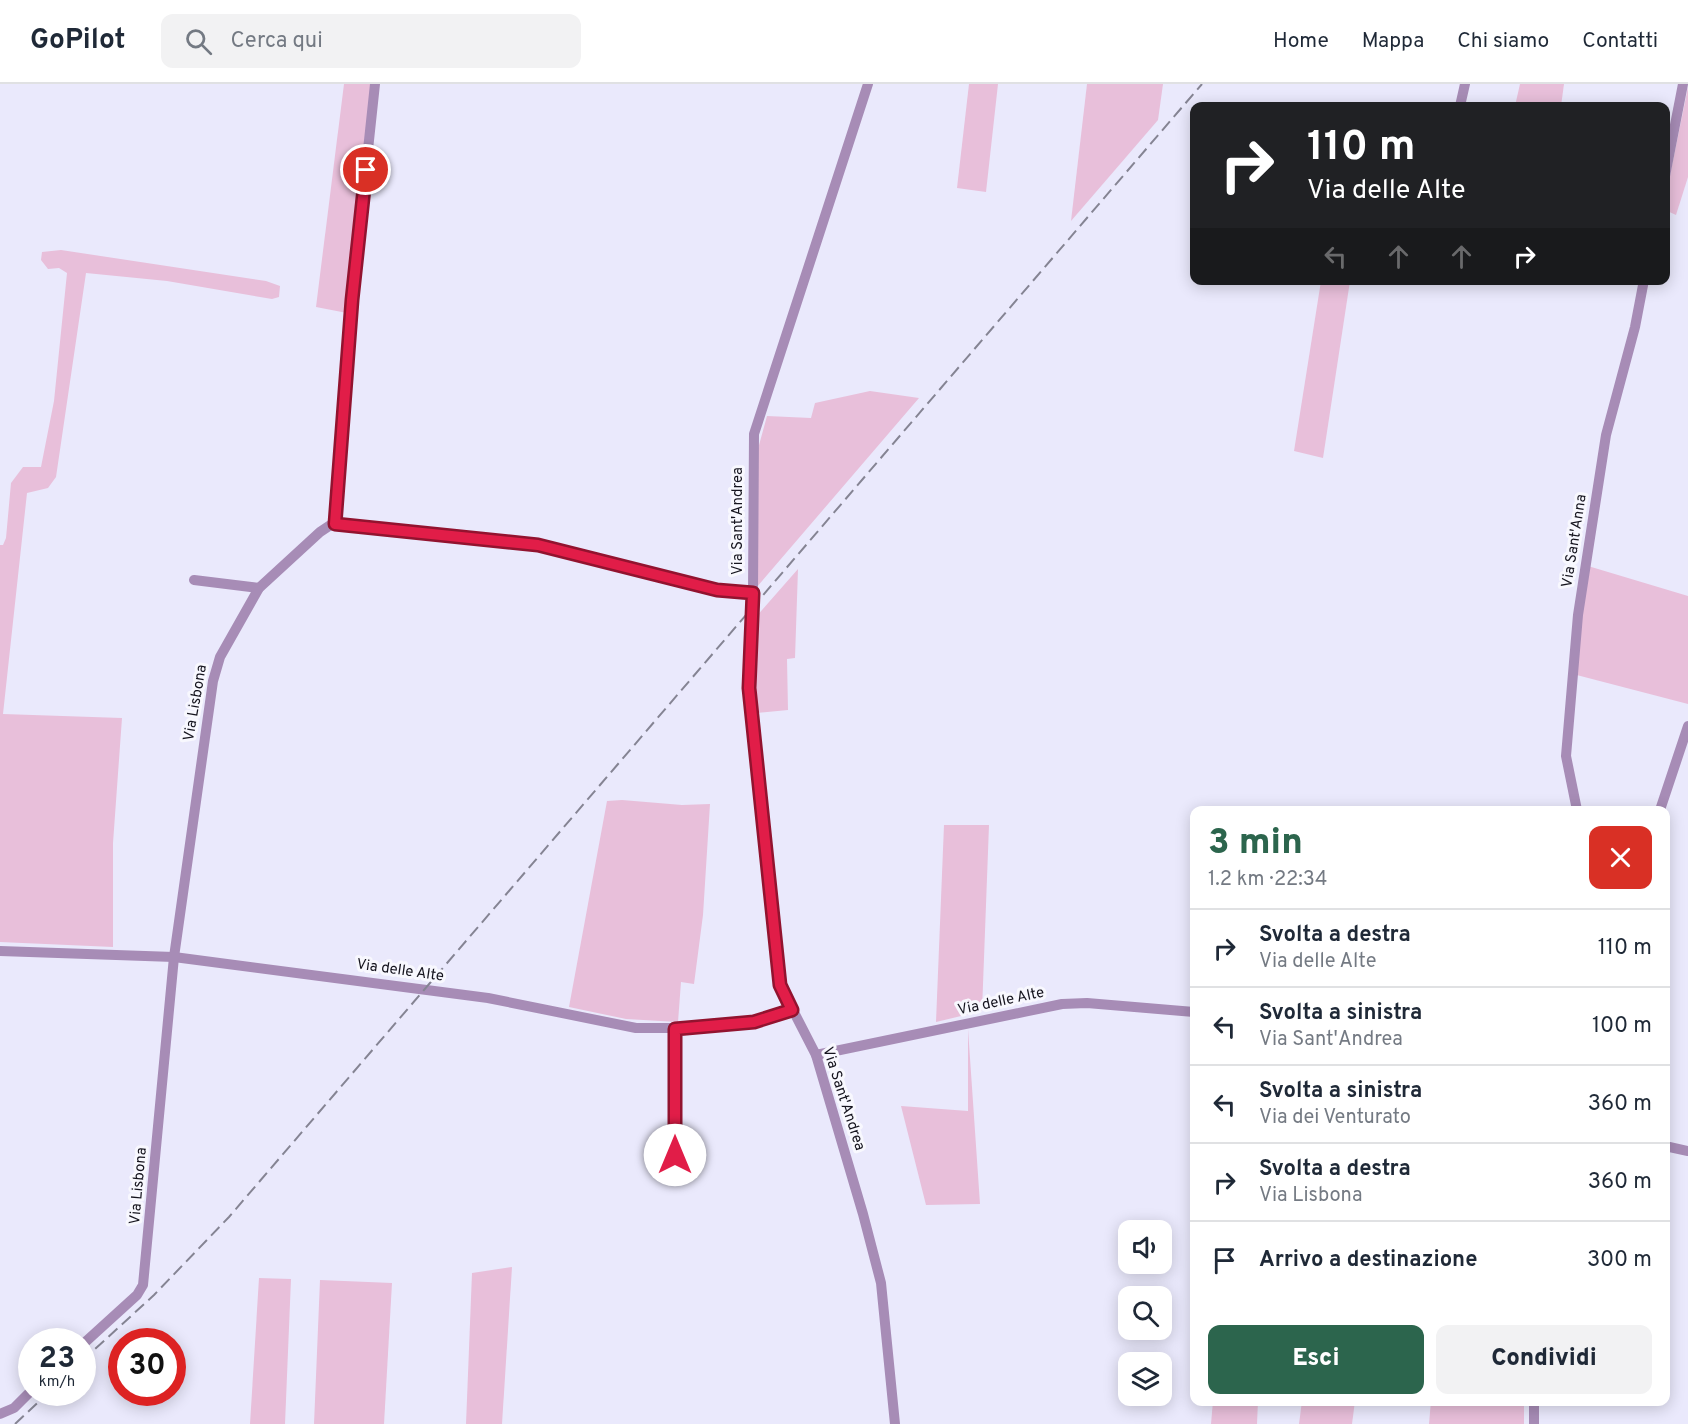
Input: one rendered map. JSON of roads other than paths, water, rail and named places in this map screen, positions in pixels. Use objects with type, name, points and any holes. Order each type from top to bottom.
[{"type":"street","points":[[375,84],[352,300],[335,524],[538,545],[717,590],[753,593]]},
{"type":"street","name":"Via Sant'Andrea","points":[[868,84],[754,434],[753,593],[749,688],[780,985],[816,1055],[881,1283],[895,1424]]},
{"type":"street","points":[[1462,102],[1464,84]]},
{"type":"street","points":[[1670,150],[1683,84]]},
{"type":"street","name":"Via Sant'Anna","points":[[1576,806],[1566,756],[1578,615],[1606,435],[1635,327],[1643,285]]},
{"type":"street","name":"Via Lisbona","points":[[96,1332],[137,1295],[143,1285],[174,957],[213,681],[220,657],[259,588],[320,532],[335,524]]},
{"type":"street","points":[[194,580],[259,588]]},
{"type":"street","points":[[1661,806],[1688,726]]},
{"type":"street","name":"Via delle Alte","points":[[0,951],[174,957],[488,998],[636,1028],[675,1029],[754,1022],[792,1010]]},
{"type":"street","name":"Via delle Alte","points":[[816,1055],[1062,1004],[1088,1003],[1190,1012]]},
{"type":"street","points":[[675,1029],[675,1176]]},
{"type":"street","points":[[1670,1147],[1688,1151]]},
{"type":"street","points":[[0,1414],[18,1404]]},
{"type":"street","points":[[1534,1406],[1534,1424]]},
{"type":"railway","points":[[96,1348],[154,1295],[229,1217],[1202,84]]},
{"type":"railway","points":[[15,1424],[34,1406]]}]
